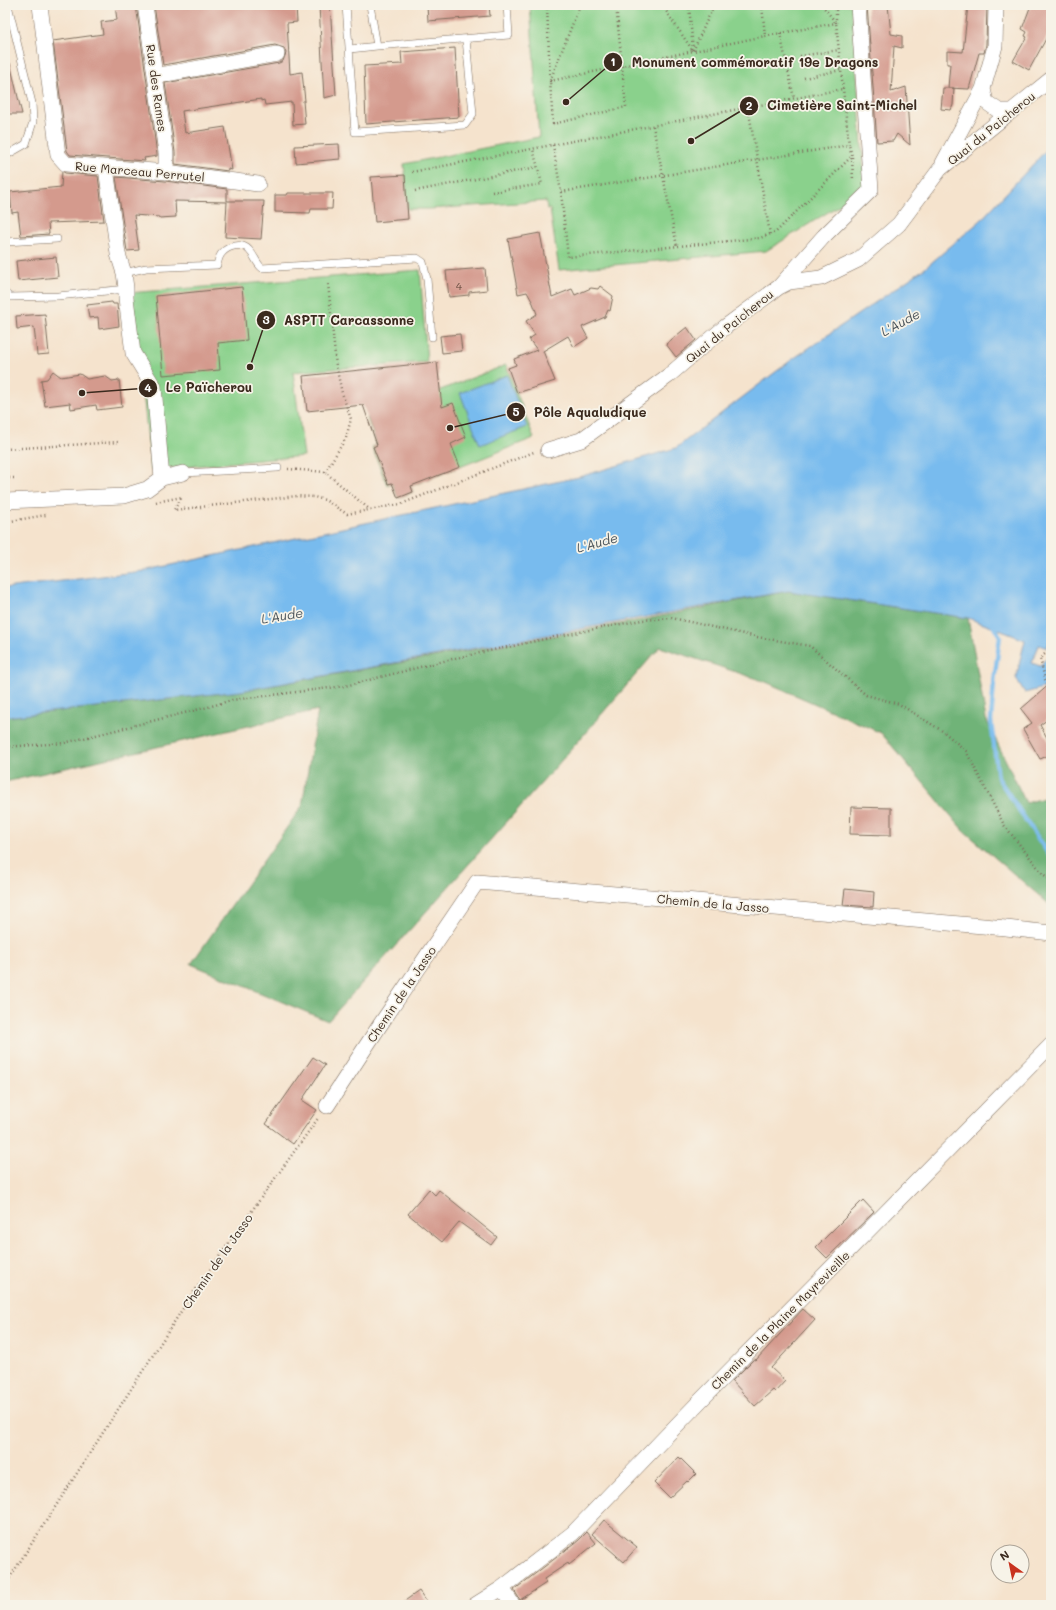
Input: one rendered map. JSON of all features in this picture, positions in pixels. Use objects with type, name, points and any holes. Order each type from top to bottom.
[{"type":"street","name":"Rue Marceau Perrutel","points":[[40,5],[58,155],[66,164],[166,172],[258,184]]},
{"type":"street","name":"Rue des Rames","points":[[145,5],[166,153],[166,172]]},
{"type":"street","points":[[779,287],[824,236],[871,190],[858,5]]},
{"type":"street","points":[[940,169],[983,89],[995,46],[996,5]]},
{"type":"street","points":[[155,76],[277,54]]},
{"type":"street","name":"Quai du Paicherou","points":[[548,450],[582,440],[668,376],[725,326],[779,287],[789,282],[820,278],[858,260],[899,224],[940,169],[1051,79]]},
{"type":"street","points":[[983,89],[986,102],[999,110],[1011,111]]},
{"type":"street","points":[[106,168],[118,254],[124,273],[132,353],[154,386],[162,478]]},
{"type":"street","points":[[5,501],[124,496],[147,489],[162,478],[183,473]]},
{"type":"street","name":"Chemin de la Jasso","points":[[327,1106],[477,882],[1051,933]]},
{"type":"street","name":"Chemin de la Plaine Mayrevieille","points":[[475,1605],[502,1588],[573,1533],[700,1401],[1051,1045]]},
{"type":"street","points":[[502,1588],[513,1605]]},
{"type":"lane","points":[[5,156],[26,144],[33,122],[32,103],[8,5]]},
{"type":"lane","points":[[346,5],[355,132],[465,125],[473,114],[466,38]]},
{"type":"lane","points":[[370,5],[377,46]]},
{"type":"lane","points":[[350,49],[509,35],[507,5]]},
{"type":"lane","points":[[5,242],[57,239]]},
{"type":"lane","points":[[124,273],[146,268],[217,265],[221,254],[228,248],[240,245],[249,249],[256,263],[262,268],[417,258],[423,262],[427,279],[432,337]]},
{"type":"lane","points":[[5,293],[10,296],[58,296],[126,288]]},
{"type":"lane","points":[[183,473],[278,468]]},
{"type":"path","points":[[546,5],[553,124],[626,107],[616,5]]},
{"type":"path","points":[[550,81],[580,5]]},
{"type":"path","points":[[662,5],[693,51]]},
{"type":"path","points":[[689,5],[693,51]]},
{"type":"path","points":[[693,51],[714,5]]},
{"type":"path","points":[[762,5],[765,36]]},
{"type":"path","points":[[822,5],[836,23]]},
{"type":"path","points":[[836,5],[836,23],[849,145],[852,156],[853,180]]},
{"type":"path","points":[[550,81],[765,36],[836,23]]},
{"type":"path","points":[[780,33],[794,98]]},
{"type":"path","points":[[800,56],[839,50]]},
{"type":"path","points":[[804,78],[841,70]]},
{"type":"path","points":[[412,172],[843,89]]},
{"type":"path","points":[[748,107],[770,234]]},
{"type":"path","points":[[653,126],[677,246]]},
{"type":"path","points":[[561,192],[849,145]]},
{"type":"path","points":[[553,146],[561,192],[568,257],[760,238],[776,232],[852,156]]},
{"type":"path","points":[[492,192],[542,184],[533,149]]},
{"type":"path","points":[[415,191],[537,168]]},
{"type":"path","points":[[325,472],[346,438],[351,419],[342,393],[336,366],[328,283]]},
{"type":"path","points":[[5,449],[119,442]]},
{"type":"path","points":[[154,502],[182,497],[174,510],[297,496],[314,497],[325,500],[347,514],[401,504],[528,454],[548,450]]},
{"type":"path","points":[[278,468],[325,472],[370,510]]},
{"type":"path","points":[[5,478],[14,478]]},
{"type":"path","points":[[5,522],[52,515]]},
{"type":"path","points":[[5,747],[64,743],[232,700],[345,686],[456,658],[559,636],[642,620],[672,618],[757,638],[810,646],[866,695],[899,704],[944,732],[966,751],[1004,825],[1043,874],[1051,880]]},
{"type":"path","points":[[1051,649],[1040,658],[1046,683],[1051,684]]},
{"type":"path","name":"Chemin de la Jasso","points":[[5,1585],[191,1296],[327,1106]]},
{"type":"green space","points":[[530,5],[852,5],[865,189],[766,251],[559,270],[550,209],[547,209],[546,201],[429,209],[408,209],[404,164],[539,137]]},
{"type":"green space","points":[[420,270],[427,362],[293,372],[304,456],[151,470],[141,372],[128,293]]},
{"type":"green space","points":[[506,365],[534,438],[411,486],[413,492],[398,498],[392,483],[387,485],[372,447],[377,445],[367,418]]},
{"type":"green space","points":[[788,591],[968,618],[986,719],[1026,803],[1051,796],[1051,906],[963,830],[881,733],[766,682],[660,647],[547,777],[328,1021],[191,964],[302,806],[318,710],[5,782],[5,717],[241,691],[642,620]]},
{"type":"water","name":"L'Aude","points":[[1051,145],[1051,636],[1047,648],[1039,645],[1032,663],[1040,666],[1046,658],[1051,656],[1051,693],[1046,687],[1025,693],[1016,678],[1025,640],[968,618],[788,591],[241,691],[5,717],[5,588],[143,571],[579,477],[676,448],[790,361],[924,269],[980,221]]},
{"type":"water","points":[[507,375],[527,427],[480,445],[460,393]]},
{"type":"building","points":[[115,5],[136,5],[157,154],[157,156],[144,158],[145,161],[70,155],[67,151],[53,41],[103,34],[101,22],[117,20]]},
{"type":"building","points":[[154,5],[296,5],[297,22],[287,23],[290,74],[302,72],[305,101],[303,101],[305,124],[293,125],[292,102],[265,105],[264,100],[261,101],[261,99],[182,111],[185,133],[225,127],[232,170],[228,169],[228,171],[175,164],[175,152],[165,83],[279,63],[283,61],[286,53],[284,48],[275,45],[163,65]]},
{"type":"building","points":[[319,5],[330,5],[336,95],[324,98]]},
{"type":"building","points":[[427,5],[489,5],[490,16],[428,21]]},
{"type":"building","points":[[867,5],[888,5],[891,34],[902,36],[902,48],[894,46],[891,92],[906,87],[910,145],[897,134],[893,141],[877,142]]},
{"type":"building","points":[[968,5],[987,5],[986,45],[984,53],[979,53],[969,89],[948,88],[950,64],[947,64],[947,51],[963,52]]},
{"type":"building","points":[[1031,5],[1051,5],[1051,39],[1047,37],[1029,70],[1013,61],[1027,37],[1025,36],[1027,32],[1022,29]]},
{"type":"building","points":[[455,48],[459,117],[366,124],[364,66],[402,64],[401,52]]},
{"type":"building","points":[[10,63],[22,114],[5,114],[5,64]]},
{"type":"building","points":[[943,88],[954,88],[953,105],[951,110],[941,109]]},
{"type":"building","points":[[339,144],[340,159],[296,163],[295,146]]},
{"type":"building","points":[[62,171],[65,173],[98,176],[104,221],[48,223],[49,234],[21,236],[18,212],[12,213],[10,192],[61,187]]},
{"type":"building","points":[[405,175],[408,219],[375,222],[371,177]]},
{"type":"building","points":[[116,177],[165,181],[227,189],[227,201],[264,201],[261,239],[225,237],[227,202],[175,201],[176,217],[159,218],[134,215],[139,250],[127,251]]},
{"type":"building","points":[[288,193],[333,193],[332,209],[311,209],[310,213],[275,212],[275,195],[287,195]]},
{"type":"building","points":[[540,233],[552,297],[572,289],[575,295],[591,288],[598,289],[600,286],[613,296],[610,311],[608,310],[605,317],[582,327],[588,338],[574,347],[568,336],[543,351],[555,381],[517,393],[508,368],[516,365],[514,359],[537,350],[529,339],[535,335],[526,321],[537,314],[527,292],[518,294],[508,239]]},
{"type":"building","points":[[56,257],[58,277],[18,281],[16,261]]},
{"type":"building","points":[[485,268],[487,290],[469,292],[469,295],[449,297],[446,271]]},
{"type":"building","points":[[242,287],[247,340],[218,343],[220,370],[163,375],[156,296]]},
{"type":"building","points":[[112,302],[113,304],[117,304],[119,326],[99,329],[98,317],[89,318],[87,305]]},
{"type":"building","points":[[45,314],[49,354],[37,355],[34,327],[17,329],[16,316]]},
{"type":"building","points":[[687,327],[696,340],[676,357],[666,344]]},
{"type":"building","points":[[460,334],[462,351],[442,353],[440,336]]},
{"type":"building","points":[[437,362],[442,407],[453,403],[466,437],[451,444],[460,467],[411,486],[413,492],[398,498],[392,483],[388,484],[373,447],[377,445],[363,405],[307,411],[303,376]]},
{"type":"building","points":[[53,371],[61,377],[80,374],[87,379],[105,376],[112,381],[119,380],[122,407],[97,410],[96,405],[71,409],[70,403],[45,406],[41,380],[47,379]]},
{"type":"building","points":[[1051,683],[1051,717],[1040,725],[1051,745],[1051,747],[1047,748],[1050,755],[1040,759],[1023,729],[1032,723],[1021,709]]},
{"type":"building","points":[[851,807],[891,808],[891,835],[850,834]]},
{"type":"building","points":[[845,889],[874,892],[873,907],[843,905]]},
{"type":"building","points":[[313,1057],[325,1065],[302,1100],[317,1110],[293,1144],[266,1124]]},
{"type":"building","points":[[429,1189],[435,1195],[439,1190],[497,1237],[491,1245],[459,1222],[442,1242],[408,1214]]},
{"type":"building","points":[[863,1200],[874,1212],[827,1258],[816,1247]]},
{"type":"building","points":[[803,1309],[815,1320],[771,1368],[785,1381],[775,1392],[773,1390],[755,1406],[732,1381],[754,1359],[756,1360]]},
{"type":"building","points":[[679,1457],[696,1474],[669,1498],[654,1483]]},
{"type":"building","points":[[604,1520],[637,1547],[624,1562],[592,1534]]},
{"type":"building","points":[[587,1532],[596,1543],[569,1565],[568,1563],[544,1579],[546,1583],[520,1600],[514,1590],[579,1540]]},
{"type":"building","points":[[419,1591],[429,1605],[399,1605]]},
{"type":"waterway","points":[[992,624],[1000,636],[991,721],[998,778],[1051,858]]},
{"type":"place","name":"Monument commémoratif 19e Dragons","points":[[566,102]]},
{"type":"place","name":"Cimetière Saint-Michel","points":[[691,141]]},
{"type":"place","name":"ASPTT Carcassonne","points":[[250,367]]},
{"type":"place","name":"Le Païcherou","points":[[82,393]]},
{"type":"place","name":"Pôle Aqualudique","points":[[450,428]]}]
